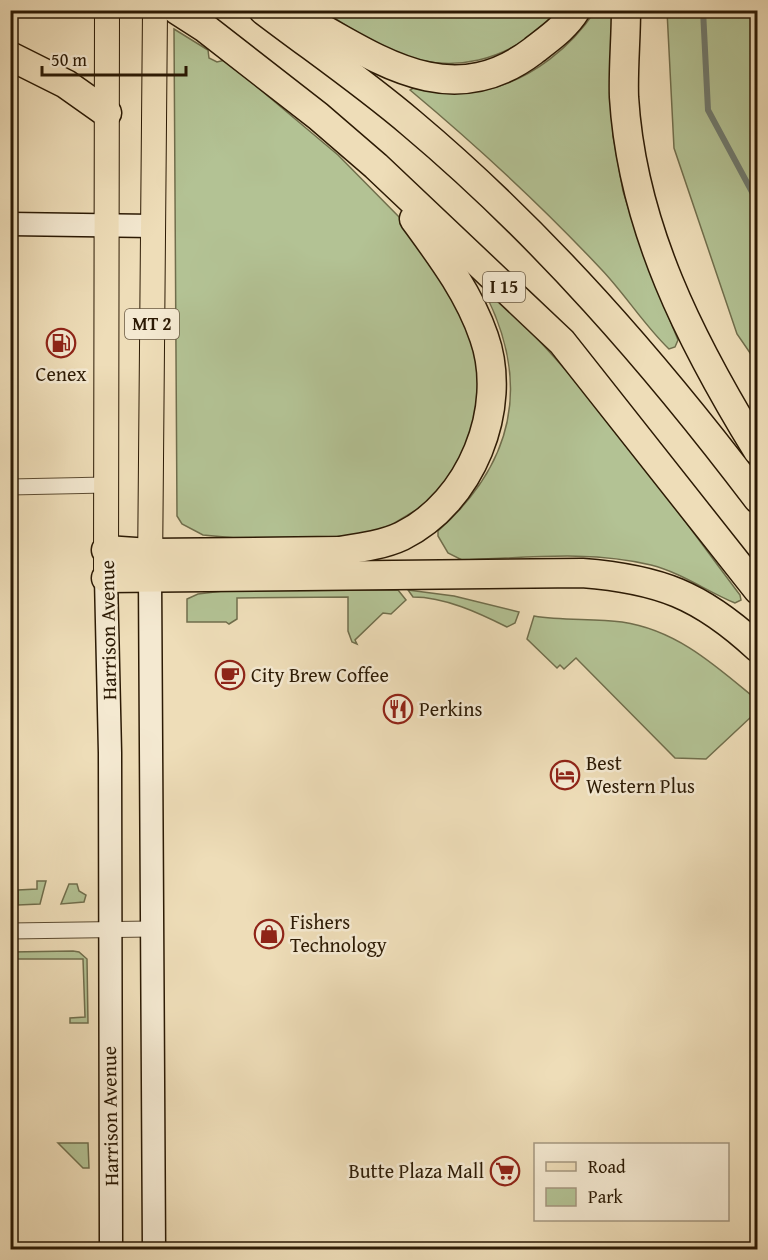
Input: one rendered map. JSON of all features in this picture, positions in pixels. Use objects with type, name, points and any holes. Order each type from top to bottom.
[{"type":"highway","name":"I 15","points":[[177,10],[206,28],[318,116],[376,166],[562,342],[758,590]]},
{"type":"highway","points":[[263,10],[412,123],[535,237],[624,333],[714,441],[758,499]]},
{"type":"highway","points":[[289,10],[371,58],[417,76],[448,78],[474,77],[517,63],[555,34],[576,10]]},
{"type":"highway","points":[[626,10],[624,97],[636,182],[643,211],[676,302],[758,451]]},
{"type":"highway","points":[[10,56],[66,84],[107,114]]},
{"type":"highway","points":[[150,565],[366,547],[401,537],[428,518],[461,483],[483,436],[490,408],[493,376],[484,338],[465,292],[376,166]]},
{"type":"highway","points":[[106,564],[582,573],[620,576],[646,580],[704,604],[730,622],[758,648]]},
{"type":"main road","name":"Harrison Avenue","points":[[107,10],[106,564],[110,753],[108,929],[111,1250]]},
{"type":"main road","name":"MT 2","points":[[154,1250],[150,565],[155,10]]},
{"type":"main road","points":[[10,224],[153,226]]},
{"type":"street","points":[[10,487],[106,485]]},
{"type":"street","points":[[10,931],[151,929]]},
{"type":"green space","points":[[323,11],[558,11],[521,43],[479,60],[456,63],[410,58],[386,49]]},
{"type":"green space","points":[[595,11],[612,11],[613,135],[623,191],[642,251],[678,340],[675,347],[669,349],[610,279],[532,199],[410,90],[415,87],[471,91],[505,84],[536,69],[563,49]]},
{"type":"green space","points":[[667,11],[757,11],[757,363],[737,334],[674,148]]},
{"type":"green space","points":[[174,29],[208,50],[209,58],[217,62],[225,60],[338,155],[402,220],[473,326],[482,414],[448,483],[421,507],[388,527],[356,536],[247,539],[203,535],[182,524],[177,516]]},
{"type":"green space","points":[[488,293],[492,293],[527,328],[592,401],[682,517],[740,595],[741,600],[735,603],[673,573],[628,560],[557,556],[462,560],[448,553],[438,536],[438,531],[463,506],[483,479],[498,452],[507,423],[510,393],[508,362],[501,330],[487,297]]},
{"type":"green space","points":[[398,590],[406,600],[391,614],[383,613],[355,640],[357,644],[352,642],[348,631],[348,597],[237,598],[237,619],[229,624],[226,622],[187,622],[187,599],[198,594],[223,591]]},
{"type":"green space","points":[[408,590],[454,596],[519,612],[515,623],[507,627],[449,603],[413,597]]},
{"type":"green space","points":[[534,616],[622,622],[642,626],[678,641],[711,662],[757,700],[757,721],[752,716],[706,759],[675,758],[576,658],[564,669],[560,665],[557,668],[527,639]]},
{"type":"green space","points":[[37,881],[46,881],[40,904],[18,905],[18,890],[37,889]]},
{"type":"green space","points":[[69,884],[77,884],[79,891],[86,895],[84,902],[61,904]]},
{"type":"green space","points":[[11,952],[79,952],[87,959],[88,1023],[70,1023],[70,1018],[85,1017],[83,959],[11,959]]},
{"type":"green space","points":[[58,1143],[88,1143],[89,1168],[83,1168]]},
{"type":"waterway","points":[[703,10],[708,110],[758,203]]},
{"type":"place","name":"Cenex","points":[[61,343]]},
{"type":"place","name":"City Brew Coffee","points":[[230,675]]},
{"type":"place","name":"Perkins","points":[[398,709]]},
{"type":"place","name":"Best Western Plus","points":[[565,775]]},
{"type":"place","name":"Fishers Technology","points":[[269,934]]},
{"type":"place","name":"Butte Plaza Mall","points":[[505,1171]]}]
